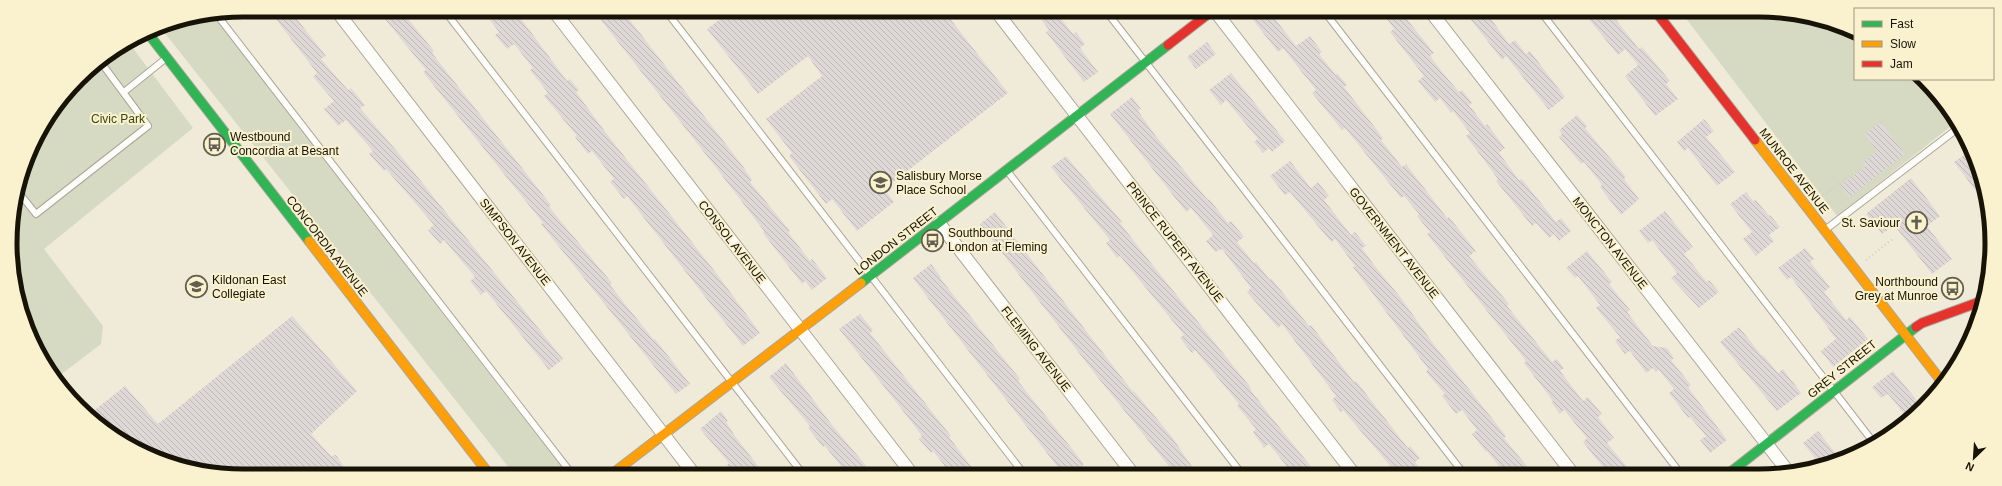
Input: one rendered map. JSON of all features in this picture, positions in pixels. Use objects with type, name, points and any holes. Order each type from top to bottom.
[{"type":"street","name":"SIMPSON AVENUE","points":[[341,17],[690,469]]},
{"type":"street","name":"CONSOL AVENUE","points":[[558,17],[908,469]]},
{"type":"street","name":"PRINCE RUPERT AVENUE","points":[[1001,17],[1350,469]]},
{"type":"street","name":"LONDON STREET","points":[[619,469],[1206,17]]},
{"type":"street","name":"GOVERNMENT AVENUE","points":[[1219,17],[1570,469]]},
{"type":"street","name":"MONCTON AVENUE","points":[[1435,17],[1785,467]]},
{"type":"street","name":"MUNROE AVENUE","points":[[1660,17],[1940,379]]},
{"type":"street","name":"CONCORDIA AVENUE","points":[[151,37],[485,469]]},
{"type":"street","name":"FLEMING AVENUE","points":[[939,223],[1129,469]]},
{"type":"street","name":"GREY STREET","points":[[1734,469],[1835,392],[1891,345],[1906,336],[1922,323],[1976,303]]},
{"type":"lane","points":[[449,17],[799,469]]},
{"type":"lane","points":[[671,17],[1020,469]]},
{"type":"lane","points":[[1111,17],[1460,469]]},
{"type":"lane","points":[[1329,17],[1677,469]]},
{"type":"lane","points":[[1545,17],[1871,439]]},
{"type":"lane","points":[[220,18],[568,469]]},
{"type":"lane","points":[[124,92],[167,58]]},
{"type":"lane","points":[[22,196],[36,214],[148,126],[103,65]]},
{"type":"lane","points":[[1824,231],[1955,131]]},
{"type":"lane","points":[[1007,171],[1238,469]]},
{"type":"path","points":[[1820,198],[1860,169]]},
{"type":"path","points":[[1854,270],[1894,238]]},
{"type":"green space","points":[[1685,17],[1774,17],[1803,21],[1832,29],[1854,38],[1854,80],[1916,80],[1938,105],[1952,125],[1837,216]]},
{"type":"green space","points":[[215,19],[563,469],[510,469],[164,31],[199,21]]},
{"type":"green space","name":"Civic Park","points":[[131,46],[193,128],[44,249],[103,326],[101,344],[60,375],[55,369],[34,329],[21,287],[17,258],[17,228],[21,199],[29,170],[40,143],[55,117],[83,83],[105,64]]},
{"type":"building","points":[[274,17],[295,17],[326,56],[321,59],[348,90],[351,88],[365,105],[360,108],[401,156],[563,359],[549,370],[486,291],[481,295],[470,281],[475,277],[444,240],[440,244],[428,230],[434,225],[386,169],[384,171],[369,154],[373,151],[346,120],[338,126],[324,109],[334,101],[313,77],[317,73]]},
{"type":"building","points":[[387,17],[407,17],[434,51],[432,53],[551,205],[549,207],[612,283],[610,285],[690,384],[676,394],[423,72],[426,70],[385,19]]},
{"type":"building","points":[[487,17],[520,17],[567,81],[570,79],[579,90],[576,92],[606,133],[717,274],[760,333],[743,346],[627,196],[624,199],[610,182],[614,179],[592,151],[588,154],[575,137],[577,136],[544,96],[548,93],[530,70],[533,68],[514,44],[507,49],[495,35],[499,32]]},
{"type":"building","points":[[598,17],[628,17],[742,165],[752,180],[750,182],[790,231],[788,232],[810,261],[812,259],[827,278],[812,290],[805,281],[802,284],[714,165]]},
{"type":"building","name":"Salisbury Morse Place School","points":[[723,17],[949,17],[1008,93],[884,189],[894,202],[857,231],[832,199],[826,204],[789,156],[792,153],[766,119],[822,76],[808,56],[758,94],[707,29]]},
{"type":"building","points":[[1039,17],[1060,17],[1073,34],[1076,32],[1085,44],[1080,48],[1098,72],[1084,82],[1046,32],[1049,30]]},
{"type":"building","points":[[1251,17],[1274,17],[1296,46],[1310,36],[1322,52],[1319,54],[1336,75],[1337,73],[1347,85],[1344,87],[1383,138],[1381,140],[1402,167],[1406,164],[1447,218],[1449,217],[1476,251],[1469,256],[1509,304],[1507,306],[1552,362],[1557,359],[1564,368],[1560,371],[1583,401],[1588,397],[1602,414],[1598,417],[1614,438],[1607,443],[1629,469],[1605,469],[1593,455],[1583,442],[1587,438],[1564,410],[1560,414],[1551,402],[1553,401],[1524,363],[1526,361],[1427,234],[1430,232],[1417,216],[1419,214],[1404,196],[1401,198],[1345,128],[1342,130],[1312,93],[1316,90],[1283,48],[1278,52]]},
{"type":"building","points":[[1385,17],[1405,17],[1434,53],[1430,56],[1459,92],[1462,90],[1472,103],[1469,105],[1485,126],[1487,124],[1505,148],[1499,153],[1519,180],[1522,179],[1556,222],[1561,218],[1571,231],[1559,241],[1554,234],[1549,238],[1536,223],[1532,226],[1496,181],[1498,179],[1466,136],[1470,133],[1453,111],[1451,113],[1440,98],[1435,102],[1418,81],[1424,76],[1390,32],[1394,29]]},
{"type":"building","points":[[1469,17],[1490,17],[1509,44],[1515,40],[1526,54],[1530,51],[1565,97],[1549,110],[1506,56],[1502,60]]},
{"type":"building","points":[[1587,17],[1614,17],[1639,49],[1642,47],[1670,81],[1666,84],[1678,99],[1655,116],[1625,76],[1638,65],[1625,49],[1618,55]]},
{"type":"building","points":[[1207,42],[1216,54],[1196,69],[1187,57]]},
{"type":"building","points":[[1231,73],[1285,141],[1272,152],[1269,148],[1263,153],[1254,142],[1258,139],[1226,100],[1221,105],[1209,90]]},
{"type":"building","points":[[1132,97],[1141,109],[1138,111],[1155,135],[1228,223],[1231,221],[1244,237],[1237,242],[1254,263],[1256,262],[1270,280],[1271,278],[1309,326],[1311,325],[1354,382],[1356,381],[1408,448],[1410,446],[1420,458],[1415,462],[1420,469],[1393,469],[1343,410],[1341,412],[1332,400],[1336,396],[1282,324],[1278,328],[1247,292],[1251,288],[1222,249],[1215,252],[1206,241],[1213,235],[1191,208],[1186,212],[1110,114]]},
{"type":"building","points":[[1577,115],[1587,126],[1585,128],[1626,177],[1624,179],[1639,199],[1621,215],[1600,187],[1602,185],[1584,162],[1581,164],[1559,137],[1562,134],[1559,130]]},
{"type":"building","points":[[1704,119],[1714,131],[1706,137],[1735,172],[1717,186],[1688,148],[1684,151],[1677,142]]},
{"type":"building","points":[[1880,122],[1905,154],[1850,197],[1840,186],[1865,167],[1862,163],[1877,151],[1865,134]]},
{"type":"building","points":[[1967,154],[1980,197],[1954,162]]},
{"type":"building","points":[[1066,156],[1122,222],[1120,223],[1147,258],[1251,388],[1250,389],[1268,413],[1313,469],[1289,469],[1269,444],[1264,448],[1253,432],[1256,429],[1237,406],[1239,404],[1195,350],[1192,353],[1180,338],[1184,335],[1120,256],[1117,258],[1106,243],[1110,240],[1051,167]]},
{"type":"building","points":[[1290,161],[1311,188],[1318,182],[1329,196],[1324,200],[1351,235],[1355,232],[1366,246],[1362,248],[1374,265],[1401,298],[1435,346],[1506,436],[1504,438],[1529,469],[1501,469],[1487,451],[1486,452],[1472,434],[1477,430],[1462,410],[1456,414],[1442,396],[1445,394],[1426,372],[1428,369],[1353,267],[1355,266],[1335,239],[1331,242],[1290,192],[1285,195],[1270,176]]},
{"type":"building","name":"St. Saviour","points":[[1911,178],[1940,216],[1927,226],[1952,259],[1932,274],[1894,225],[1882,234],[1866,214]]},
{"type":"building","points":[[1746,192],[1753,201],[1756,200],[1780,227],[1769,235],[1774,241],[1756,256],[1743,239],[1752,232],[1730,204]]},
{"type":"building","points":[[1665,211],[1693,247],[1684,254],[1707,282],[1709,280],[1719,292],[1699,308],[1671,278],[1677,273],[1652,240],[1648,243],[1639,231]]},
{"type":"building","points":[[995,212],[1133,392],[1134,391],[1172,437],[1194,469],[1171,469],[1099,379],[980,224]]},
{"type":"building","points":[[1805,248],[1814,259],[1810,262],[1830,287],[1824,292],[1846,320],[1850,317],[1868,339],[1833,367],[1821,351],[1836,339],[1791,277],[1787,280],[1778,268]]},
{"type":"building","points":[[1587,251],[1612,282],[1609,284],[1630,310],[1627,312],[1653,346],[1667,348],[1674,358],[1671,360],[1691,385],[1688,387],[1727,440],[1710,453],[1700,440],[1706,436],[1690,417],[1688,418],[1669,393],[1674,389],[1659,370],[1656,372],[1653,368],[1646,373],[1630,351],[1625,354],[1615,341],[1620,337],[1596,308],[1600,305],[1578,276],[1575,278],[1566,268]]},
{"type":"building","points":[[931,264],[941,277],[940,278],[1020,379],[1018,381],[1084,464],[1082,466],[1084,469],[1059,469],[913,278]]},
{"type":"building","points":[[860,314],[873,330],[870,333],[951,436],[949,437],[973,469],[947,469],[933,451],[931,453],[919,439],[922,436],[839,329]]},
{"type":"building","points":[[292,316],[357,391],[311,434],[331,456],[336,455],[346,469],[228,469],[199,465],[170,457],[143,446],[117,431],[93,412],[125,386],[158,424]]},
{"type":"building","points":[[1739,327],[1762,356],[1763,355],[1778,373],[1783,369],[1801,393],[1777,411],[1720,342]]},
{"type":"building","points":[[786,363],[832,425],[869,469],[843,469],[825,446],[823,447],[808,428],[810,426],[769,377]]},
{"type":"building","points":[[1893,371],[1919,403],[1905,415],[1888,394],[1881,398],[1872,387]]},
{"type":"building","points":[[721,411],[728,421],[726,422],[735,436],[760,469],[730,469],[727,465],[729,463],[700,429]]},
{"type":"building","points":[[1818,431],[1837,455],[1817,461],[1803,443]]},
{"type":"traffic: fast","points":[[151,37],[309,241]]},
{"type":"traffic: fast","points":[[861,283],[1168,45]]},
{"type":"traffic: fast","points":[[1734,469],[1916,327]]},
{"type":"traffic: slow","points":[[1755,140],[1940,379]]},
{"type":"traffic: slow","points":[[309,241],[485,469]]},
{"type":"traffic: slow","points":[[619,469],[861,283]]},
{"type":"traffic: jam","points":[[1168,45],[1204,17]]},
{"type":"traffic: jam","points":[[1660,17],[1755,140]]},
{"type":"traffic: jam","points":[[1916,327],[1922,323],[1976,303]]},
{"type":"place","name":"Westbound Concordia at Besant","points":[[215,144]]},
{"type":"place","name":"Salisbury Morse Place School","points":[[881,183]]},
{"type":"place","name":"St. Saviour","points":[[1916,223]]},
{"type":"place","name":"Southbound London at Fleming","points":[[933,240]]},
{"type":"place","name":"Kildonan East Collegiate","points":[[196,287]]},
{"type":"place","name":"Northbound Grey at Munroe","points":[[1953,289]]}]
